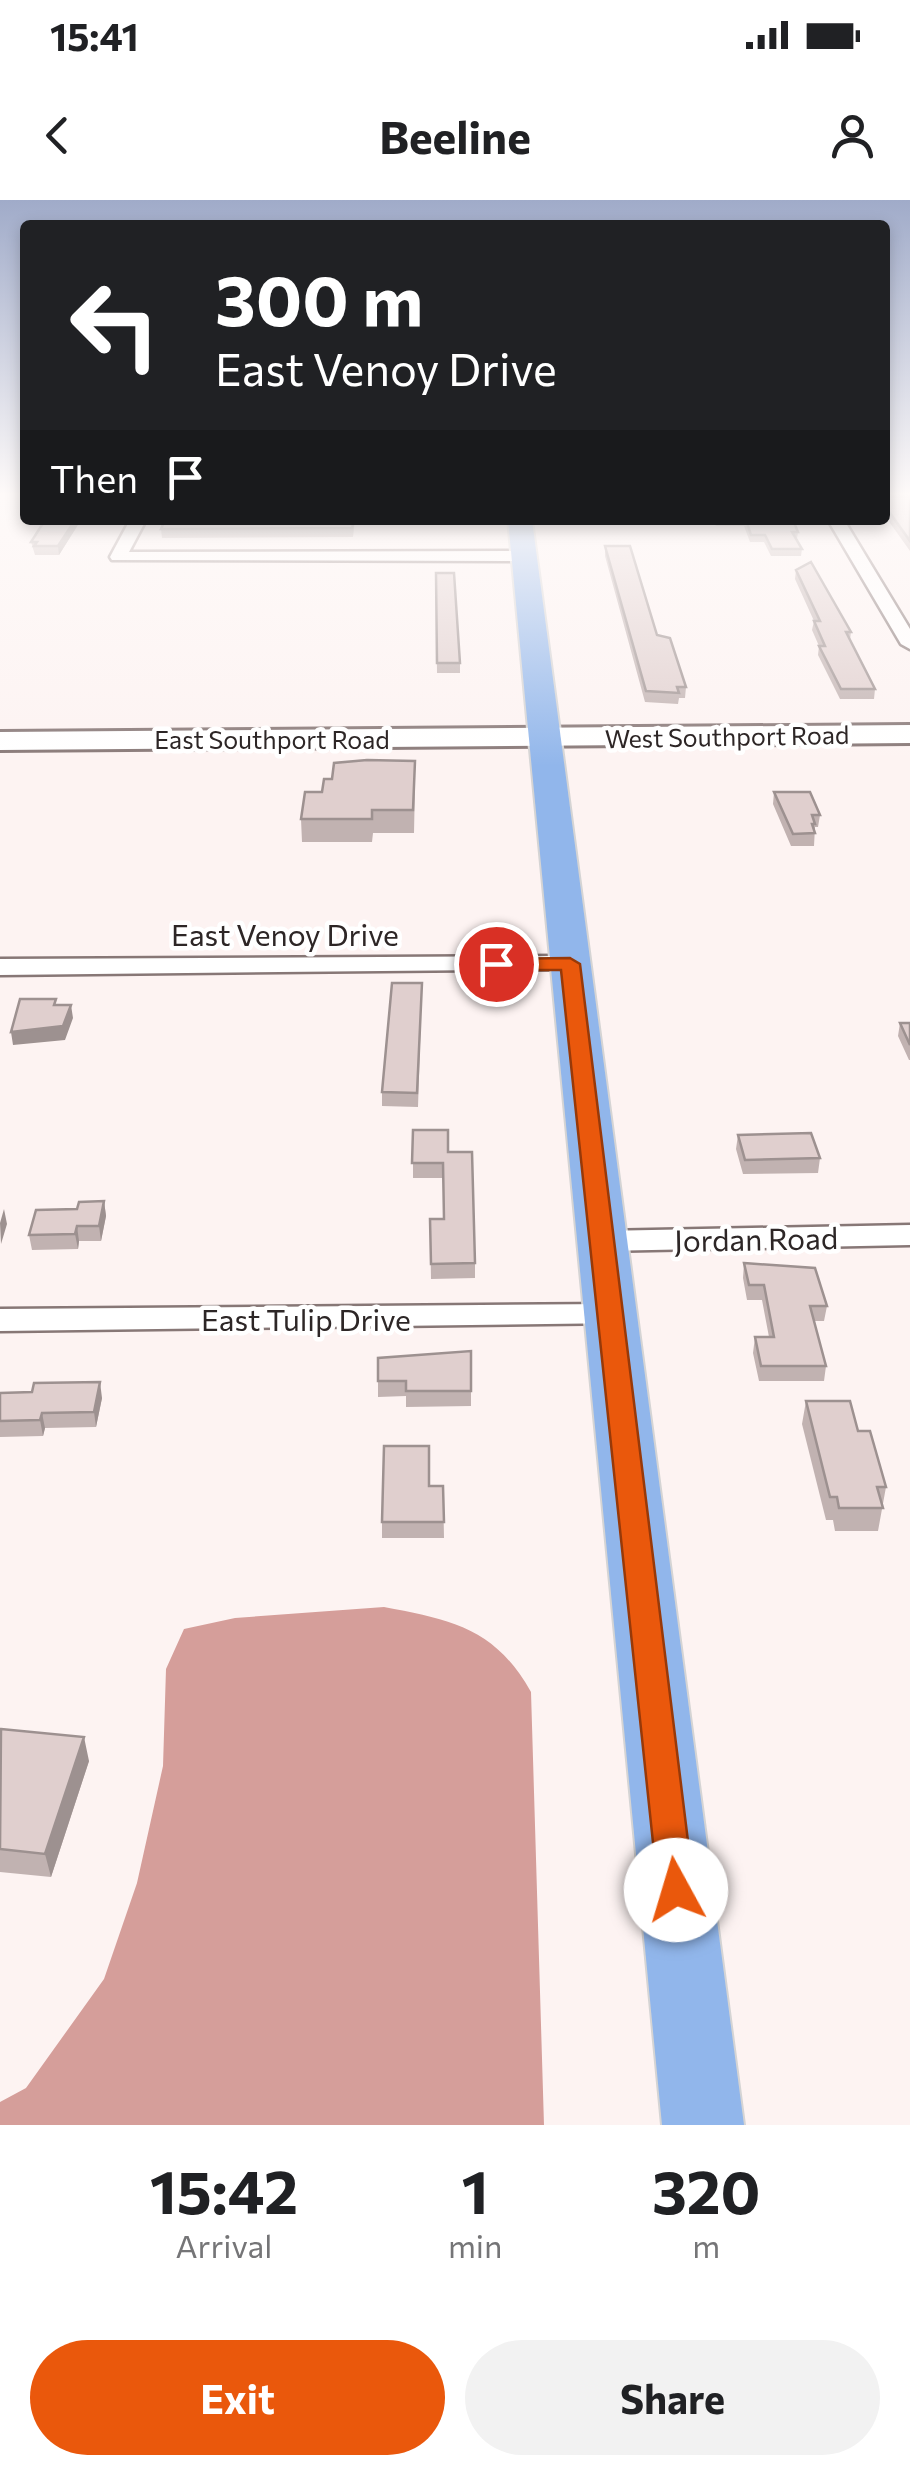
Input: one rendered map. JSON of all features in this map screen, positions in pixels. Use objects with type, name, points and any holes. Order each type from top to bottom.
[{"type":"main road","points":[[527,586],[703,2125]]},
{"type":"main road","name":"West Southport Road","points":[[544,737],[910,734]]},
{"type":"main road","name":"East Southport Road","points":[[0,740],[544,737]]},
{"type":"street","points":[[875,586],[910,644]]},
{"type":"street","name":"East Venoy Drive","points":[[0,967],[570,964]]},
{"type":"street","name":"Jordan Road","points":[[602,1241],[910,1234]]},
{"type":"street","name":"East Tulip Drive","points":[[0,1320],[611,1316]]},
{"type":"shaded area","points":[[384,1607],[470,1630],[502,1654],[531,1692],[544,2125],[0,2125],[0,2102],[26,2088],[104,1979],[137,1883],[163,1766],[166,1669],[184,1629],[235,1618]]},
{"type":"building","points":[[436,586],[455,586],[460,663],[437,663]]},
{"type":"building","points":[[616,586],[642,586],[657,635],[670,638],[686,687],[677,687],[679,693],[646,691]]},
{"type":"building","points":[[803,586],[825,586],[851,632],[846,632],[875,689],[841,689],[819,646],[825,646],[814,621],[820,621]]},
{"type":"building","points":[[415,761],[413,810],[372,810],[372,819],[301,819],[305,792],[322,792],[324,779],[332,779],[334,763]]},
{"type":"building","points":[[774,792],[810,792],[820,815],[812,815],[815,833],[793,834]]},
{"type":"building","points":[[392,983],[422,983],[417,1093],[382,1092]]},
{"type":"building","points":[[20,999],[56,999],[54,1005],[71,1005],[63,1026],[11,1032]]},
{"type":"building","points":[[900,1023],[910,1023],[910,1045]]},
{"type":"building","points":[[413,1130],[448,1130],[448,1152],[472,1152],[475,1263],[431,1264],[430,1219],[444,1219],[443,1163],[412,1163]]},
{"type":"building","points":[[811,1133],[820,1158],[745,1160],[738,1135]]},
{"type":"building","points":[[104,1201],[99,1226],[77,1226],[75,1234],[29,1235],[36,1210],[77,1209],[79,1202]]},
{"type":"building","points":[[744,1263],[815,1268],[827,1306],[810,1306],[826,1366],[761,1366],[755,1337],[774,1337],[764,1285],[749,1285]]},
{"type":"building","points":[[471,1351],[471,1391],[406,1391],[406,1381],[378,1381],[378,1358]]},
{"type":"building","points":[[100,1382],[94,1412],[42,1413],[40,1420],[0,1421],[0,1393],[32,1392],[34,1383]]},
{"type":"building","points":[[806,1401],[850,1401],[858,1431],[870,1431],[886,1487],[877,1487],[883,1508],[839,1508],[837,1497],[830,1497]]},
{"type":"building","points":[[384,1446],[429,1446],[429,1486],[443,1486],[444,1522],[382,1522]]},
{"type":"building","points":[[1,1729],[84,1737],[45,1854],[0,1849]]},
{"type":"route","points":[[496,964],[570,964],[676,1890]]}]
